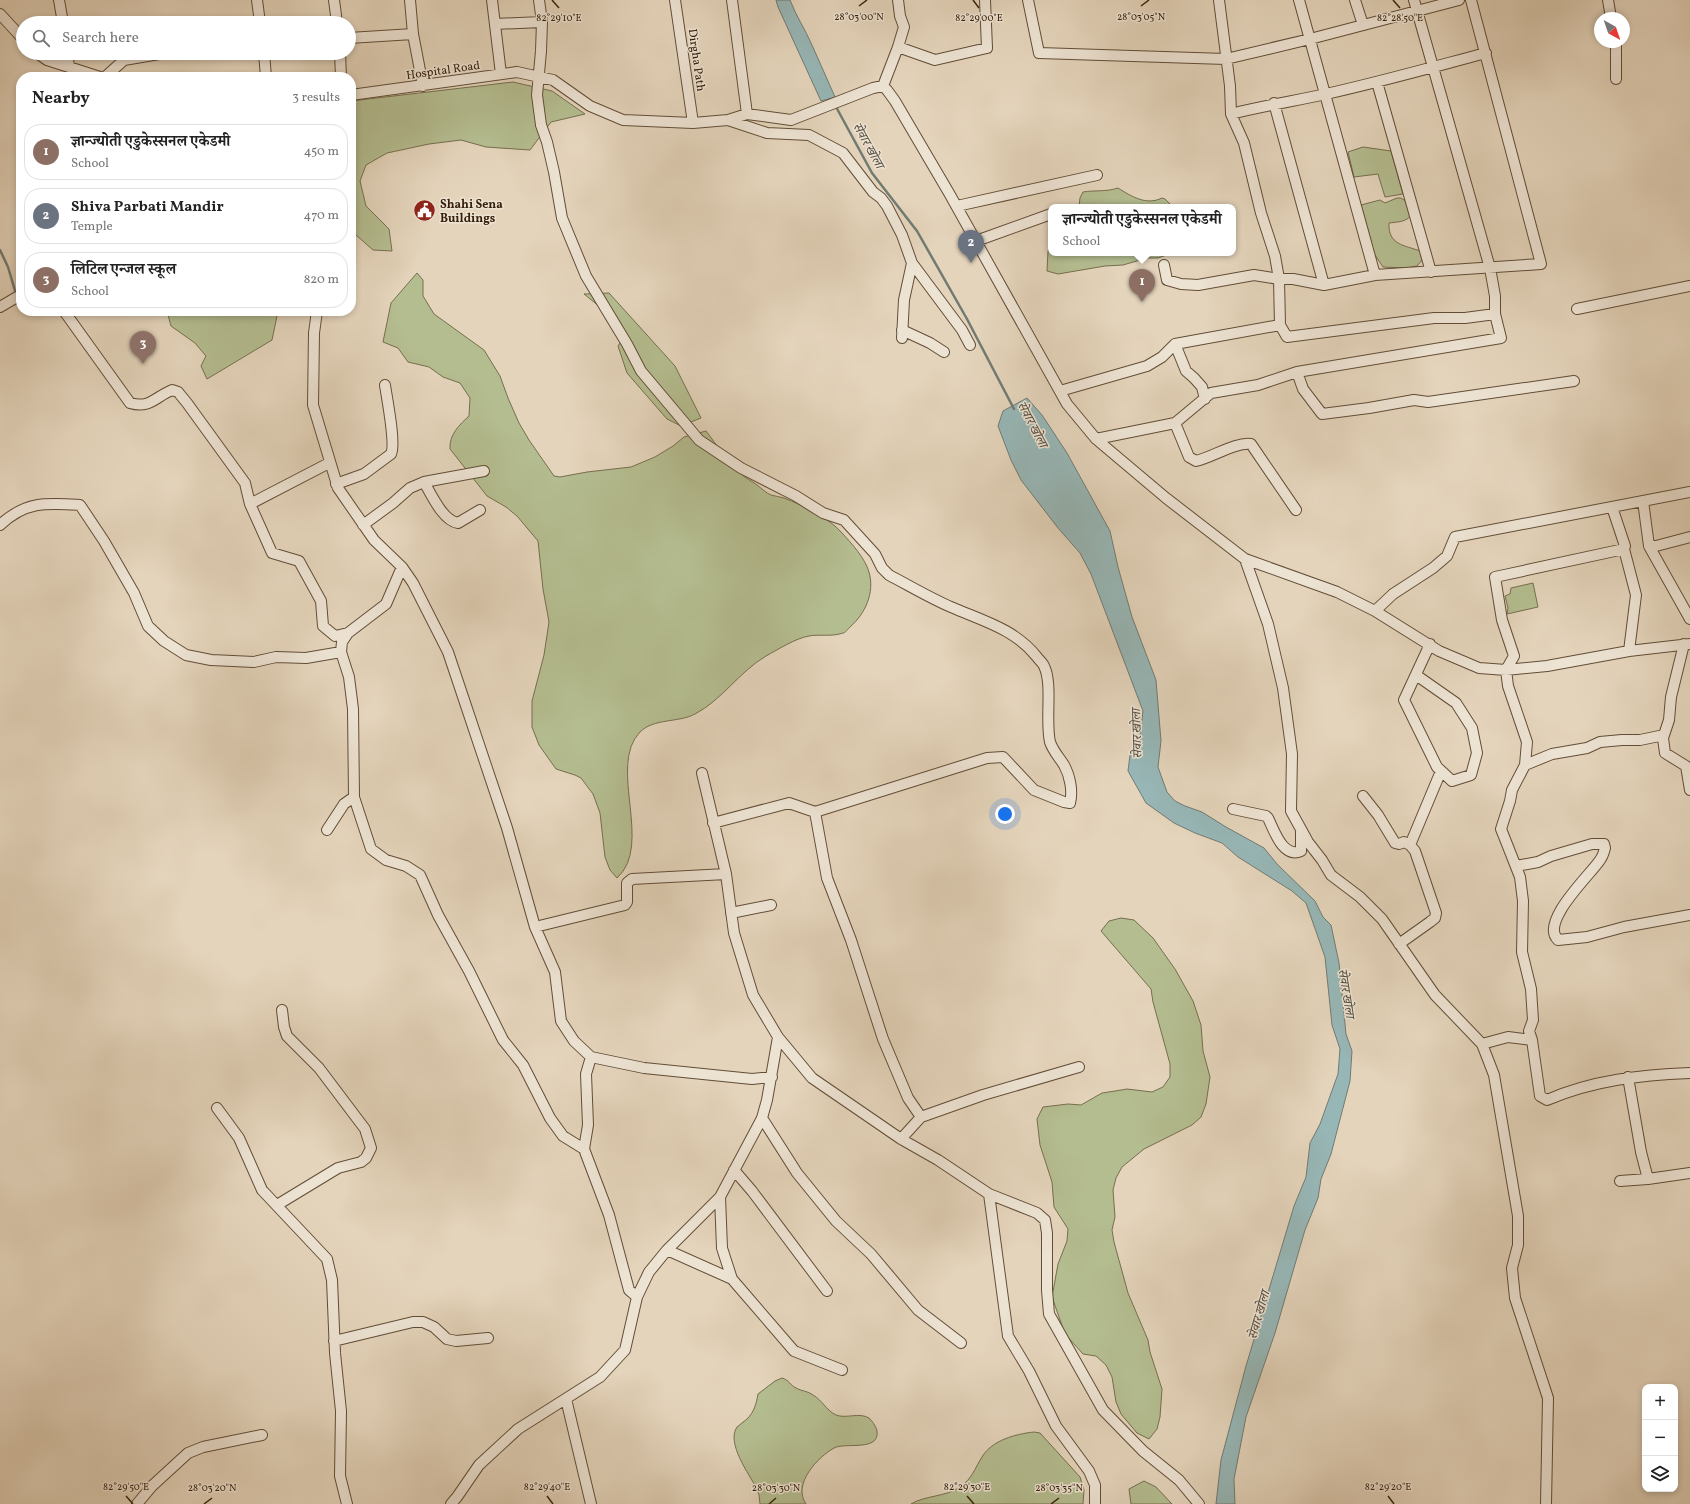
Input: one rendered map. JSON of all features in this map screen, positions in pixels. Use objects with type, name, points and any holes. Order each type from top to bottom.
[{"type":"street","points":[[59,0],[61,16]]},
{"type":"street","points":[[257,0],[259,16]]},
{"type":"street","points":[[334,0],[336,16]]},
{"type":"street","points":[[410,0],[413,34],[423,86]]},
{"type":"street","points":[[492,0],[501,74]]},
{"type":"street","points":[[539,0],[542,22],[537,95],[541,125],[547,142],[554,172],[562,218],[586,276],[627,344],[641,371],[699,440],[741,468],[796,496],[823,513],[844,520],[875,554],[882,568],[889,575],[950,607],[1002,628],[1030,648],[1044,666],[1048,678],[1047,711],[1050,741],[1053,751],[1064,764],[1068,772],[1072,795],[1070,803],[1034,790],[1003,757],[987,758],[815,812],[789,803],[713,822]]},
{"type":"street","name":"Dirgha Path","points":[[675,0],[693,123]]},
{"type":"street","points":[[732,0],[747,114]]},
{"type":"street","points":[[883,86],[904,27],[900,16],[898,0]]},
{"type":"street","points":[[898,47],[935,60],[987,48],[986,0]]},
{"type":"street","points":[[1028,0],[1039,52],[1226,59],[1310,39],[1459,0]]},
{"type":"street","points":[[1215,0],[1219,0],[1230,86],[1231,114],[1244,143],[1261,213],[1275,256],[1279,279],[1280,325],[1287,337],[1434,318],[1465,318],[1495,314]]},
{"type":"street","points":[[1299,0],[1375,275]]},
{"type":"street","points":[[1355,0],[1363,25]]},
{"type":"street","points":[[1096,439],[1175,423],[1211,393],[1258,386],[1297,372],[1501,338],[1495,314],[1495,296],[1490,268],[1414,0]]},
{"type":"street","points":[[1164,265],[1167,280],[1181,284],[1198,285],[1254,276],[1294,279],[1324,285],[1375,275],[1541,264],[1471,0]]},
{"type":"street","points":[[1608,0],[1610,12]]},
{"type":"street","points":[[0,14],[16,31]]},
{"type":"street","points":[[495,24],[542,22]]},
{"type":"street","points":[[356,38],[413,34]]},
{"type":"street","points":[[1616,48],[1616,79]]},
{"type":"street","points":[[1231,114],[1274,103],[1377,82],[1486,53]]},
{"type":"street","points":[[47,60],[86,72]]},
{"type":"street","points":[[68,60],[69,66]]},
{"type":"street","points":[[111,72],[124,60]]},
{"type":"street","points":[[265,60],[266,72]]},
{"type":"street","points":[[340,60],[341,72]]},
{"type":"street","name":"Hospital Road","points":[[356,94],[517,72],[553,80],[590,106],[623,120],[693,123],[728,120]]},
{"type":"street","points":[[1377,82],[1431,272]]},
{"type":"street","points":[[728,120],[747,114],[790,120],[873,88],[883,86],[888,90],[957,206],[1067,404],[1096,439],[1166,498],[1245,559],[1337,592],[1375,611],[1439,651],[1479,668],[1506,670],[1547,666],[1629,651],[1687,644],[1671,696],[1669,720],[1662,738],[1665,753],[1686,766],[1690,790]]},
{"type":"street","points":[[1274,103],[1324,285]]},
{"type":"street","points":[[728,120],[767,133],[809,135],[843,153],[873,192],[881,198],[887,206],[902,235],[912,263],[962,330],[970,345]]},
{"type":"street","points":[[957,206],[1097,175]]},
{"type":"street","points":[[976,241],[1048,215]]},
{"type":"street","points":[[912,263],[904,300],[902,334],[930,343],[944,352]]},
{"type":"street","points":[[1577,309],[1690,286]]},
{"type":"street","points":[[0,307],[16,298]]},
{"type":"street","points":[[68,316],[130,403],[147,405],[167,392],[172,390],[178,392],[245,483],[250,504],[272,553],[299,561],[320,601],[324,626],[335,636],[348,633]]},
{"type":"street","points":[[316,316],[314,332],[312,405],[336,484],[374,540],[402,567],[413,583],[448,652],[506,828],[535,927],[555,972],[561,1021],[574,1041],[591,1057],[644,1068],[752,1079],[772,1077]]},
{"type":"street","points":[[1060,391],[1147,366],[1162,357],[1175,344],[1280,325]]},
{"type":"street","points":[[1175,344],[1186,371],[1202,388],[1205,399]]},
{"type":"street","points":[[1297,372],[1303,389],[1322,414],[1414,400],[1428,402],[1574,381]]},
{"type":"street","points":[[336,484],[364,474],[393,451],[385,385]]},
{"type":"street","points":[[1175,423],[1190,457],[1196,461],[1208,458],[1243,443],[1251,444],[1296,510]]},
{"type":"street","points":[[250,504],[329,463]]},
{"type":"street","points":[[363,525],[393,503],[410,488],[424,482],[484,471]]},
{"type":"street","points":[[424,482],[438,506],[448,518],[454,522],[458,523],[480,510]]},
{"type":"street","points":[[1375,611],[1393,594],[1433,568],[1447,556],[1456,538],[1690,492]]},
{"type":"street","points":[[1643,501],[1649,546],[1690,619]]},
{"type":"street","points":[[0,525],[11,515],[27,507],[47,503],[80,504],[104,541],[134,593],[148,626],[164,641],[186,655],[211,660],[254,662],[276,657],[306,658],[341,652]]},
{"type":"street","points":[[1612,507],[1625,546],[1624,549],[1636,595],[1629,651]]},
{"type":"street","points":[[1649,546],[1656,546],[1690,537]]},
{"type":"street","points":[[1624,549],[1495,577],[1502,620],[1514,656],[1506,670],[1508,686],[1527,742],[1526,765],[1512,790],[1501,829],[1520,877],[1523,901],[1522,952],[1531,989],[1533,1020],[1529,1031],[1532,1040],[1540,1096],[1548,1100],[1569,1091],[1628,1078],[1690,1073]]},
{"type":"street","points":[[1245,559],[1268,624],[1283,688],[1292,754],[1292,810],[1301,830],[1331,875],[1360,897],[1376,913],[1434,995],[1482,1044],[1494,1075],[1518,1216],[1518,1245],[1512,1268],[1515,1298],[1548,1398],[1546,1504]]},
{"type":"street","points":[[402,567],[386,604],[348,633],[342,642],[341,652],[348,677],[353,709],[354,797],[371,849],[386,860],[406,866],[420,875],[438,915],[469,971],[503,1040],[523,1065],[550,1118],[563,1136],[584,1149]]},
{"type":"street","points":[[1416,675],[1456,703],[1472,728],[1477,753],[1471,775],[1452,781],[1437,767],[1404,700],[1430,644]]},
{"type":"street","points":[[1526,765],[1552,754],[1587,748],[1600,742],[1640,740],[1664,735]]},
{"type":"street","points":[[1410,845],[1441,771]]},
{"type":"street","points":[[702,773],[726,874],[734,933],[753,995],[778,1037],[812,1078],[901,1139],[938,1160],[989,1194],[1037,1213],[1045,1220],[1048,1233],[1046,1290],[1049,1314],[1103,1410],[1143,1451],[1179,1480],[1199,1504]]},
{"type":"street","points":[[1363,796],[1395,843],[1398,844],[1404,842],[1410,845],[1415,851],[1436,913],[1435,918],[1399,944]]},
{"type":"street","points":[[327,830],[344,804],[354,797]]},
{"type":"street","points":[[1233,809],[1266,816],[1283,847],[1295,853],[1302,849],[1301,830]]},
{"type":"street","points":[[815,812],[827,878],[851,940],[883,1039],[908,1098],[920,1117]]},
{"type":"street","points":[[1516,866],[1538,862],[1551,856],[1592,844],[1604,844],[1605,848],[1600,859],[1579,885],[1557,918],[1553,931],[1554,937],[1558,940],[1587,937],[1624,927],[1690,915]]},
{"type":"street","points":[[535,927],[625,905],[627,902],[627,883],[632,879],[726,874]]},
{"type":"street","points":[[731,913],[770,905]]},
{"type":"street","points":[[277,1205],[338,1168],[361,1162],[366,1158],[370,1148],[365,1129],[319,1068],[287,1036],[284,1027],[282,1010]]},
{"type":"street","points":[[451,1504],[458,1497],[479,1465],[518,1428],[600,1377],[625,1350],[637,1297],[649,1272],[668,1250],[720,1197],[762,1118],[772,1077],[778,1037]]},
{"type":"street","points":[[1482,1044],[1508,1037],[1532,1040]]},
{"type":"street","points":[[591,1057],[586,1074],[588,1125],[584,1149],[609,1215],[629,1290],[637,1297]]},
{"type":"street","points":[[901,1139],[920,1117],[983,1095],[1080,1067]]},
{"type":"street","points":[[1628,1078],[1641,1152],[1648,1179]]},
{"type":"street","points":[[217,1108],[239,1138],[262,1190],[327,1259],[332,1280],[334,1341],[341,1411],[340,1476],[347,1504]]},
{"type":"street","points":[[762,1118],[797,1173],[836,1221],[871,1254],[918,1310],[961,1342]]},
{"type":"street","points":[[734,1170],[752,1191],[827,1291]]},
{"type":"street","points":[[1620,1181],[1690,1173]]},
{"type":"street","points":[[989,1194],[1008,1336],[1029,1371],[1056,1426],[1089,1471],[1096,1485],[1095,1504]]},
{"type":"street","points":[[720,1197],[722,1248],[732,1279],[794,1351],[842,1370]]},
{"type":"street","points":[[668,1250],[732,1279]]},
{"type":"street","points":[[334,1341],[413,1322],[423,1322],[434,1327],[447,1339],[456,1341],[488,1338]]},
{"type":"street","points":[[566,1399],[591,1504]]},
{"type":"street","points":[[137,1504],[152,1486],[188,1453],[203,1447],[262,1435]]},
{"type":"green space","points":[[513,82],[552,91],[585,114],[551,122],[530,150],[486,147],[461,140],[429,144],[387,153],[366,165],[360,181],[366,206],[389,229],[392,251],[373,250],[356,235],[356,100]]},
{"type":"green space","points":[[1363,147],[1391,151],[1403,194],[1385,197],[1378,174],[1354,177],[1348,152]]},
{"type":"green space","points":[[1118,188],[1133,197],[1150,201],[1162,198],[1170,204],[1079,204],[1083,192]]},
{"type":"green space","points":[[1401,198],[1407,202],[1411,215],[1404,220],[1389,223],[1389,230],[1391,236],[1398,243],[1420,251],[1422,260],[1417,266],[1406,268],[1383,267],[1373,252],[1361,205],[1380,200],[1385,203]]},
{"type":"green space","points":[[1048,251],[1048,256],[1164,256],[1158,258],[1147,258],[1123,265],[1105,266],[1058,274],[1047,271]]},
{"type":"green space","points":[[417,273],[423,280],[423,296],[434,314],[484,350],[500,376],[519,423],[554,476],[560,477],[631,467],[655,457],[684,437],[706,431],[735,469],[765,492],[807,508],[823,517],[836,527],[858,551],[869,572],[871,580],[870,595],[860,616],[845,632],[834,635],[809,636],[793,642],[756,663],[714,701],[695,714],[681,719],[652,725],[640,732],[631,747],[628,765],[632,846],[627,864],[617,878],[610,870],[605,857],[600,813],[593,794],[581,778],[556,769],[539,745],[532,727],[532,701],[544,655],[549,622],[543,589],[538,541],[517,516],[506,507],[487,496],[450,449],[453,435],[458,427],[469,416],[470,398],[460,383],[443,377],[429,367],[408,362],[398,348],[383,342],[391,303]]},
{"type":"green space","points":[[609,293],[675,366],[701,418],[681,426],[667,419],[627,373],[618,346],[625,336],[600,307],[584,294]]},
{"type":"green space","points":[[168,316],[277,316],[272,340],[207,379],[201,366],[206,356],[195,343],[171,326]]},
{"type":"green space","points":[[1533,583],[1538,607],[1507,614],[1508,608],[1505,596],[1510,594],[1511,588]]},
{"type":"green space","points":[[1121,918],[1134,920],[1153,938],[1175,969],[1193,1001],[1201,1025],[1203,1051],[1210,1077],[1206,1104],[1201,1117],[1192,1125],[1144,1149],[1122,1167],[1116,1178],[1113,1190],[1115,1217],[1112,1230],[1114,1242],[1128,1293],[1148,1340],[1150,1352],[1162,1389],[1160,1417],[1157,1429],[1149,1439],[1137,1433],[1121,1414],[1116,1402],[1112,1377],[1106,1365],[1096,1356],[1083,1354],[1065,1334],[1052,1297],[1058,1264],[1067,1241],[1068,1229],[1054,1207],[1052,1182],[1040,1145],[1037,1119],[1043,1107],[1068,1104],[1081,1105],[1102,1093],[1127,1089],[1152,1092],[1163,1087],[1170,1077],[1170,1064],[1153,1002],[1151,989],[1101,931],[1109,921]]},
{"type":"green space","points":[[782,1378],[796,1388],[816,1397],[836,1415],[865,1416],[869,1418],[875,1425],[877,1431],[876,1438],[873,1442],[861,1445],[839,1446],[828,1452],[814,1464],[804,1480],[802,1488],[806,1504],[760,1504],[757,1489],[744,1467],[736,1450],[734,1441],[734,1434],[737,1427],[746,1420],[753,1411],[758,1394],[775,1381]]},
{"type":"green space","points":[[1034,1432],[1040,1433],[1080,1477],[1084,1490],[1083,1504],[911,1504],[923,1499],[949,1493],[960,1487],[968,1480],[986,1451],[992,1446],[1012,1436]]},
{"type":"green space","points":[[1144,1481],[1156,1487],[1172,1504],[1131,1504],[1129,1489]]},
{"type":"water","points":[[776,0],[790,0],[835,97],[821,101]]},
{"type":"water","points":[[1027,398],[1042,415],[1067,453],[1110,531],[1132,617],[1156,680],[1161,741],[1158,767],[1167,792],[1175,801],[1202,812],[1264,848],[1277,864],[1315,901],[1323,917],[1331,925],[1339,963],[1346,1034],[1352,1051],[1350,1081],[1331,1154],[1321,1179],[1318,1198],[1305,1230],[1275,1333],[1246,1417],[1234,1479],[1235,1504],[1216,1504],[1221,1460],[1246,1366],[1294,1206],[1306,1177],[1310,1143],[1320,1124],[1338,1074],[1340,1049],[1332,1025],[1325,957],[1306,903],[1292,891],[1238,857],[1222,843],[1174,823],[1146,803],[1128,771],[1130,755],[1140,736],[1143,711],[1091,574],[1080,553],[1058,528],[1021,480],[1011,460],[998,426],[1003,411]]},
{"type":"waterway","name":"सेवार खोला","points":[[835,105],[872,173],[917,231],[967,319],[1014,409]]},
{"type":"waterway","points":[[0,250],[8,267],[16,294]]},
{"type":"place","name":"Shahi Sena Buildings","points":[[424,211]]},
{"type":"place","name":"Shiva Parbati Mandir","points":[[971,263]]},
{"type":"place","name":"ज्ञान्ज्योती एडुकेस्सनल एकेडमी","points":[[1142,302]]},
{"type":"place","name":"लिटिल एन्जल स्कूल","points":[[143,364]]}]
